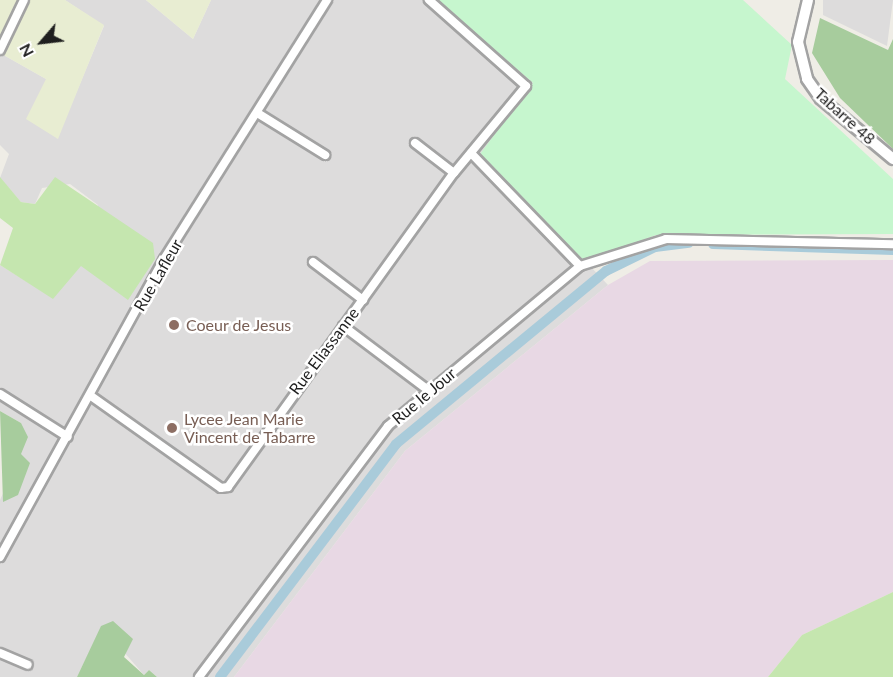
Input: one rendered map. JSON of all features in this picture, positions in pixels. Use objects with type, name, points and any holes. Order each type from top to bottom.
[{"type":"street","points":[[0,50],[24,0]]},
{"type":"street","name":"Rue Lafleur","points":[[0,557],[91,396],[164,259],[259,114],[327,0]]},
{"type":"street","name":"Rue Eliassanne","points":[[91,396],[225,489],[454,173],[526,86],[429,0]]},
{"type":"street","name":"Tabarre 48","points":[[808,0],[798,42],[807,80],[821,99],[893,159]]},
{"type":"street","points":[[259,114],[325,155]]},
{"type":"street","points":[[415,143],[454,173]]},
{"type":"street","points":[[471,153],[580,266],[666,239],[893,244]]},
{"type":"street","points":[[313,262],[363,300]]},
{"type":"street","name":"Rue le Jour","points":[[199,677],[379,436],[428,390],[580,266]]},
{"type":"street","points":[[343,327],[428,390]]},
{"type":"street","points":[[0,394],[68,437]]},
{"type":"street","points":[[0,653],[28,665]]},
{"type":"shaded area","points":[[65,0],[146,0],[193,39],[211,0],[435,0],[534,83],[590,266],[608,285],[405,451],[234,677],[157,677],[149,670],[144,675],[123,651],[89,653],[77,677],[0,677],[0,500],[21,454],[21,423],[0,411],[0,265],[53,298],[98,205],[70,184],[42,188],[35,204],[21,202],[0,178],[9,154],[0,145],[0,53],[46,79],[57,139],[104,26]]},
{"type":"shaded area","points":[[823,0],[893,0],[887,46],[823,15]]},
{"type":"shaded area","points":[[893,260],[893,592],[802,635],[768,677],[234,677],[405,451],[608,285],[650,261]]},
{"type":"green space","points":[[0,0],[65,0],[104,25],[58,139],[26,119],[46,79],[0,53]]},
{"type":"green space","points":[[146,0],[211,0],[193,39]]},
{"type":"green space","points":[[435,0],[743,0],[792,45],[785,79],[893,179],[893,234],[656,235],[584,262],[480,154],[533,83]]},
{"type":"green space","points":[[820,18],[888,50],[893,39],[893,149],[840,98],[812,53]]},
{"type":"green space","points":[[0,177],[21,202],[35,204],[55,177],[153,243],[155,259],[128,300],[81,266],[53,299],[0,265],[13,228],[0,218]]},
{"type":"green space","points":[[0,411],[21,423],[28,437],[21,454],[30,463],[18,495],[3,502]]},
{"type":"green space","points":[[893,592],[893,677],[768,677],[802,635]]},
{"type":"green space","points":[[113,621],[133,639],[124,657],[144,675],[149,670],[157,677],[77,677],[101,626]]},
{"type":"waterway","points":[[220,677],[396,444],[606,271],[655,247],[689,243]]},
{"type":"waterway","points":[[713,244],[893,250]]},
{"type":"place","name":"Coeur de Jesus","points":[[174,325]]},
{"type":"place","name":"Lycee Jean Marie Vincent de Tabarre","points":[[172,428]]}]
